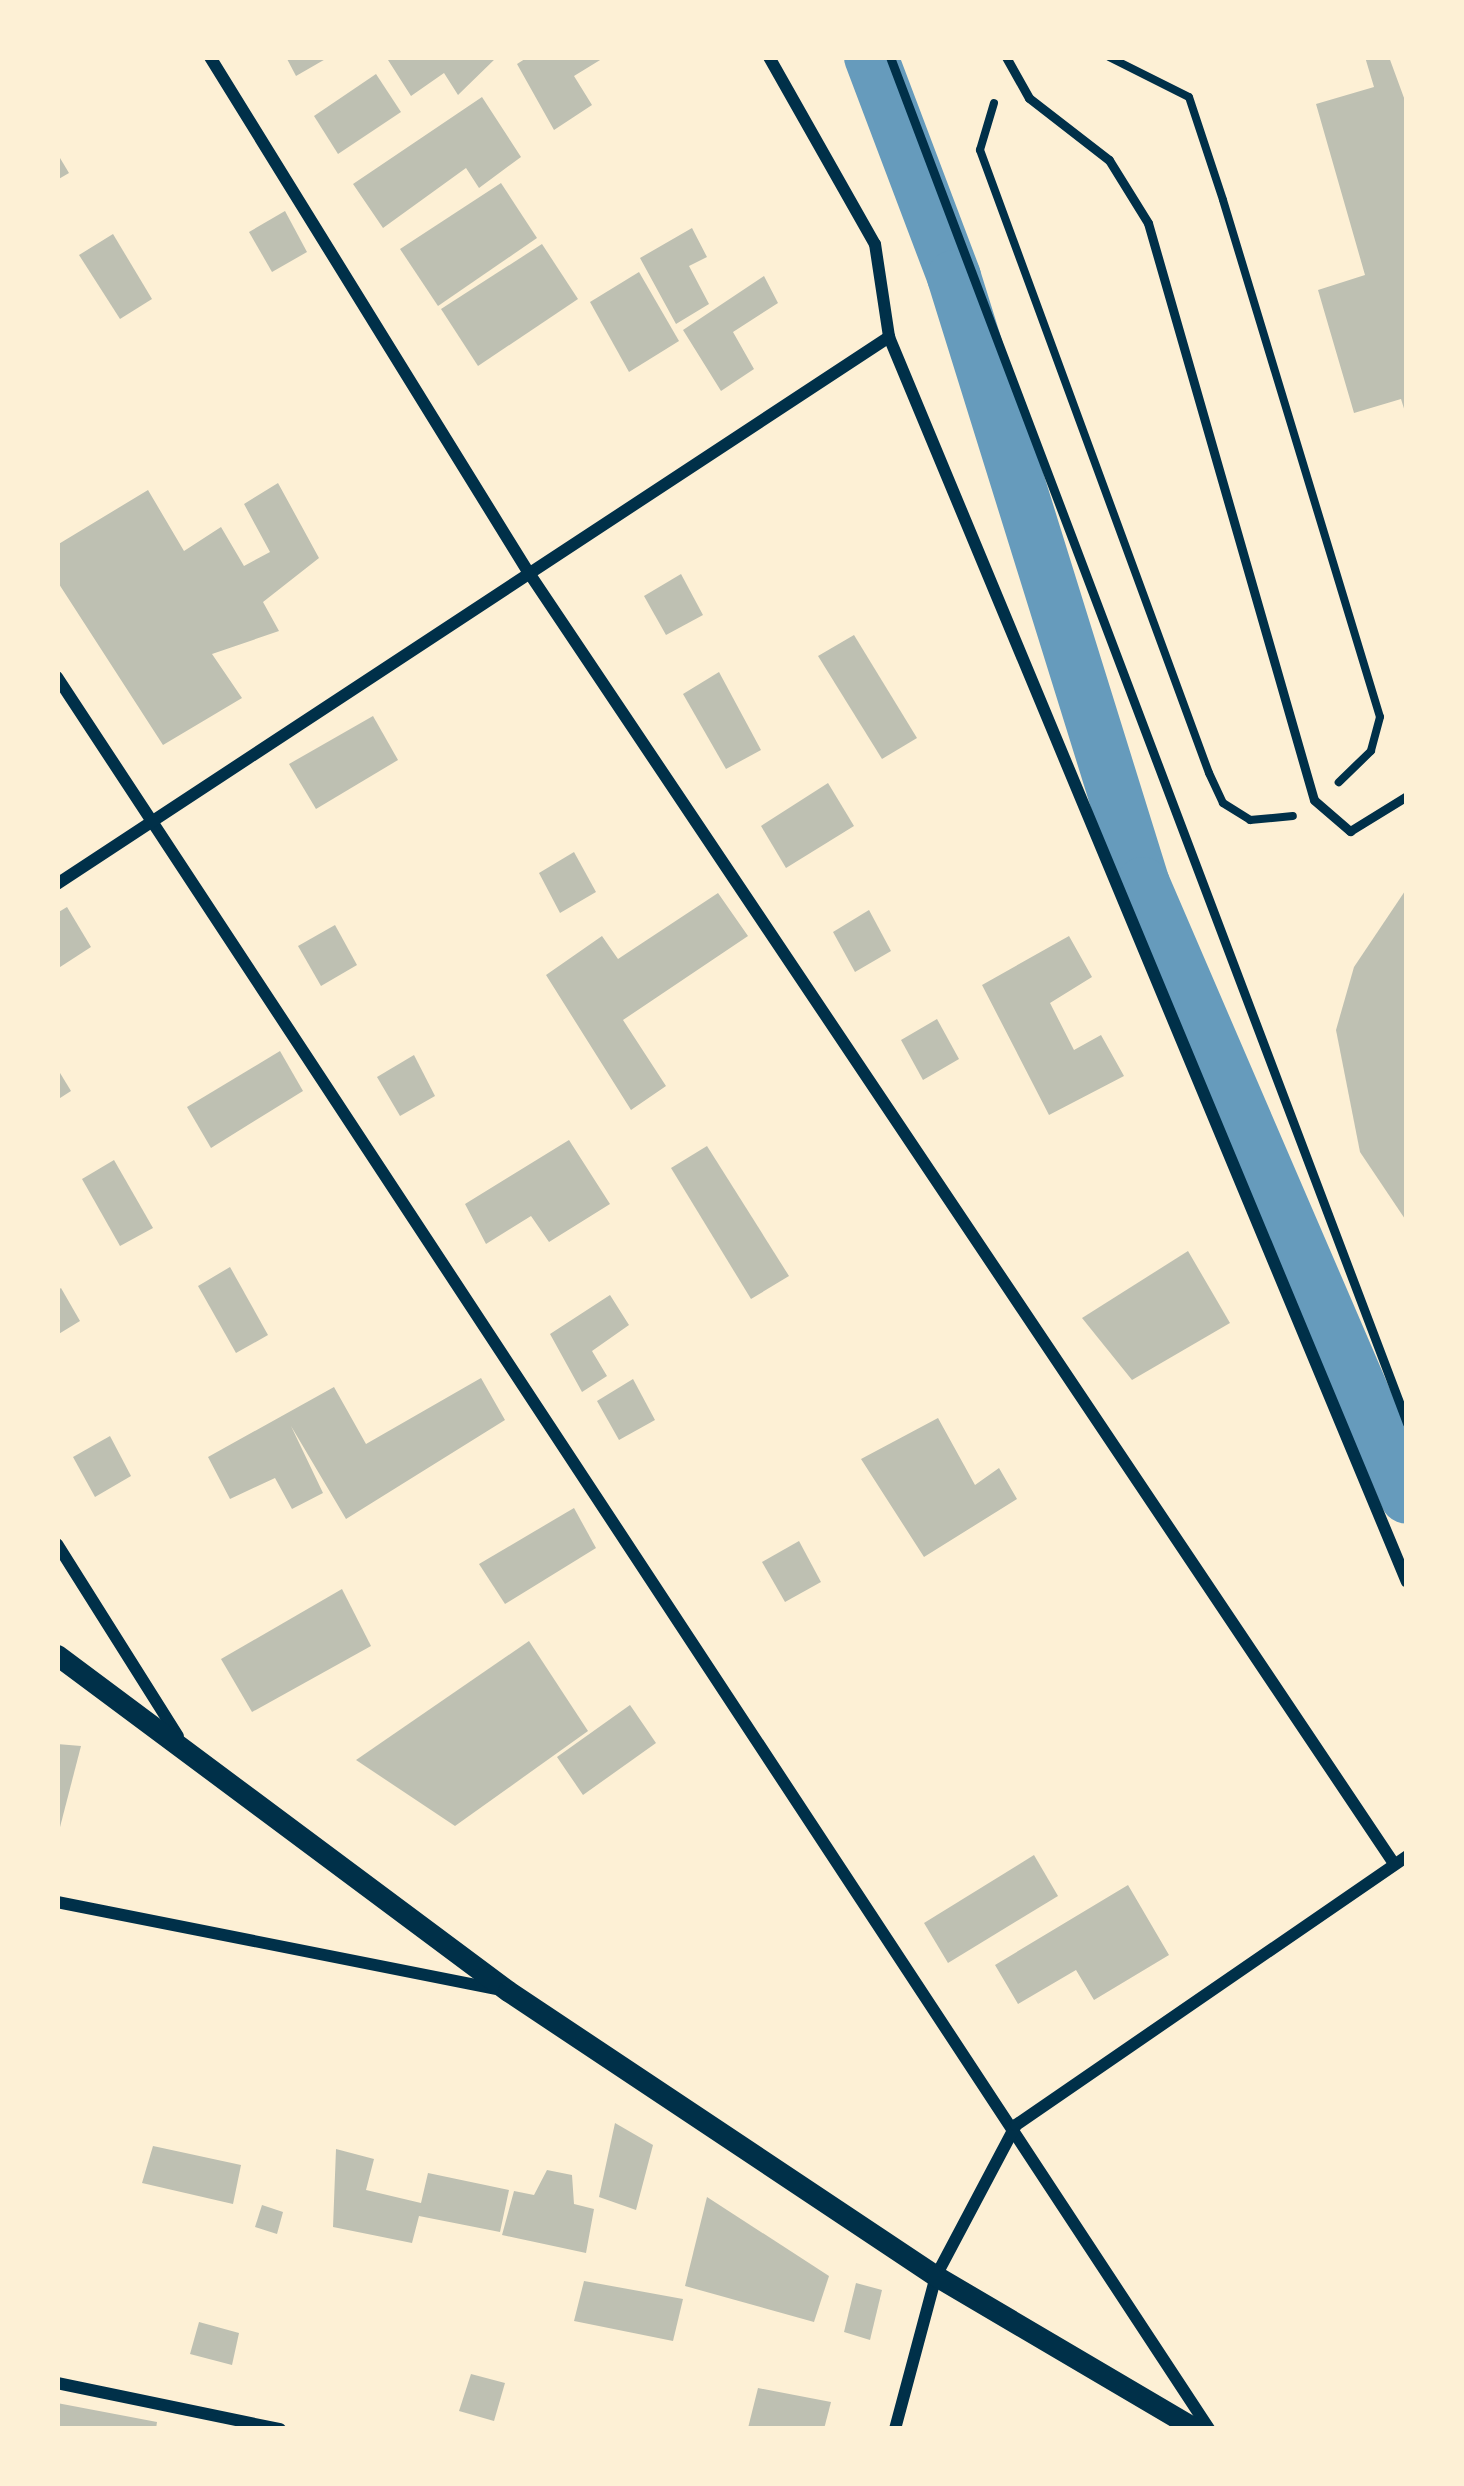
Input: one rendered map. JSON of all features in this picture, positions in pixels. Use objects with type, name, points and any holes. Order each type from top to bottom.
[{"type":"street","points":[[210,57],[526,570],[1400,1859],[1016,2125],[936,2276],[895,2429]]},
{"type":"street","points":[[769,57],[875,244],[889,337],[1407,1582]]},
{"type":"street","points":[[57,884],[148,816],[889,337]]},
{"type":"street","points":[[57,677],[1016,2125],[1209,2429]]},
{"type":"street","points":[[57,1544],[178,1736]]},
{"type":"street","points":[[57,1655],[178,1736],[508,1991],[936,2276],[1196,2429]]},
{"type":"street","points":[[57,1902],[508,1991]]},
{"type":"street","points":[[57,2383],[280,2429]]},
{"type":"lane","points":[[890,57],[1407,1423]]},
{"type":"lane","points":[[1006,57],[1029,98],[1109,160],[1148,223],[1314,800],[1350,831],[1407,796]]},
{"type":"building","points":[[286,57],[329,57],[296,76]]},
{"type":"building","points":[[497,57],[458,95],[444,73],[411,96],[388,60]]},
{"type":"building","points":[[528,57],[605,57],[574,76],[592,105],[554,130],[517,64]]},
{"type":"building","points":[[1365,57],[1389,57],[1407,106],[1406,415],[1401,399],[1354,413],[1318,290],[1365,275],[1316,104],[1374,87]]},
{"type":"building","points":[[376,74],[401,112],[338,154],[314,116]]},
{"type":"building","points":[[482,97],[521,157],[479,188],[466,168],[383,228],[353,184]]},
{"type":"building","points":[[57,153],[69,173],[57,180]]},
{"type":"building","points":[[501,183],[537,238],[438,306],[400,249]]},
{"type":"building","points":[[285,211],[307,252],[272,272],[249,232]]},
{"type":"building","points":[[692,228],[707,257],[689,266],[709,304],[676,324],[640,258]]},
{"type":"building","points":[[113,234],[152,299],[120,319],[79,255]]},
{"type":"building","points":[[542,244],[578,299],[478,366],[441,309]]},
{"type":"building","points":[[639,272],[679,341],[629,372],[590,302]]},
{"type":"building","points":[[764,276],[778,303],[733,332],[754,369],[721,391],[683,330]]},
{"type":"building","points":[[278,483],[319,558],[263,602],[279,631],[212,654],[242,698],[163,745],[57,581],[57,545],[148,490],[184,551],[221,527],[244,566],[270,552],[244,504]]},
{"type":"building","points":[[681,574],[703,615],[666,635],[644,596]]},
{"type":"building","points":[[854,635],[917,738],[882,759],[818,656]]},
{"type":"building","points":[[719,672],[761,750],[726,769],[683,694]]},
{"type":"building","points":[[373,716],[398,760],[316,809],[289,764]]},
{"type":"building","points":[[828,783],[854,826],[786,868],[761,826]]},
{"type":"building","points":[[574,852],[596,892],[560,913],[539,873]]},
{"type":"building","points":[[1407,888],[1407,1222],[1360,1152],[1336,1030],[1354,967]]},
{"type":"building","points":[[718,893],[748,936],[623,1020],[666,1086],[631,1110],[546,975],[602,936],[618,959]]},
{"type":"building","points":[[67,907],[91,947],[57,969],[57,913]]},
{"type":"building","points":[[869,910],[891,951],[855,972],[833,932]]},
{"type":"building","points":[[335,925],[357,965],[321,986],[298,946]]},
{"type":"building","points":[[1069,936],[1092,977],[1050,1003],[1074,1050],[1101,1035],[1124,1076],[1049,1115],[982,985]]},
{"type":"building","points":[[937,1019],[959,1059],[923,1080],[901,1040]]},
{"type":"building","points":[[280,1051],[303,1091],[211,1148],[187,1107]]},
{"type":"building","points":[[414,1055],[435,1096],[400,1116],[377,1077]]},
{"type":"building","points":[[57,1068],[71,1091],[57,1100]]},
{"type":"building","points":[[569,1140],[610,1204],[549,1242],[531,1216],[486,1244],[465,1204]]},
{"type":"building","points":[[707,1146],[789,1276],[751,1299],[671,1168]]},
{"type":"building","points":[[114,1160],[153,1228],[120,1246],[82,1179]]},
{"type":"building","points":[[1188,1251],[1230,1323],[1132,1380],[1082,1318]]},
{"type":"building","points":[[230,1267],[268,1335],[236,1353],[198,1286]]},
{"type":"building","points":[[61,1288],[80,1321],[57,1335],[57,1291]]},
{"type":"building","points":[[610,1295],[629,1325],[592,1351],[607,1376],[582,1392],[550,1334]]},
{"type":"building","points":[[481,1378],[505,1420],[346,1519],[291,1426],[323,1493],[292,1509],[275,1478],[230,1499],[208,1457],[334,1387],[366,1444]]},
{"type":"building","points":[[633,1379],[655,1420],[619,1440],[597,1401]]},
{"type":"building","points":[[938,1418],[975,1485],[999,1468],[1017,1499],[924,1557],[861,1459]]},
{"type":"building","points":[[110,1436],[131,1476],[95,1497],[73,1457]]},
{"type":"building","points":[[574,1508],[596,1548],[505,1604],[479,1564]]},
{"type":"building","points":[[799,1541],[821,1582],[785,1602],[762,1562]]},
{"type":"building","points":[[342,1589],[371,1646],[252,1712],[221,1659]]},
{"type":"building","points":[[529,1641],[588,1731],[455,1826],[356,1760]]},
{"type":"building","points":[[630,1705],[656,1743],[583,1795],[557,1757]]},
{"type":"building","points":[[57,1744],[81,1746],[59,1831],[57,1831]]},
{"type":"building","points":[[1034,1855],[1058,1896],[948,1963],[924,1923]]},
{"type":"building","points":[[1128,1885],[1169,1955],[1094,2000],[1076,1970],[1018,2004],[995,1965]]},
{"type":"building","points":[[615,2123],[653,2145],[636,2210],[599,2197]]},
{"type":"building","points":[[153,2146],[241,2165],[233,2204],[142,2183]]},
{"type":"building","points":[[336,2149],[374,2159],[366,2190],[421,2203],[428,2173],[509,2190],[500,2232],[419,2216],[412,2243],[333,2227]]},
{"type":"building","points":[[547,2170],[572,2175],[574,2204],[594,2209],[586,2253],[502,2235],[514,2191],[534,2195]]},
{"type":"building","points":[[707,2197],[829,2276],[814,2322],[685,2286]]},
{"type":"building","points":[[262,2205],[283,2212],[277,2234],[255,2227]]},
{"type":"building","points":[[584,2281],[683,2299],[673,2341],[574,2321]]},
{"type":"building","points":[[856,2283],[882,2290],[870,2340],[844,2332]]},
{"type":"building","points":[[199,2322],[239,2333],[232,2365],[190,2354]]},
{"type":"building","points":[[471,2374],[505,2383],[494,2421],[459,2411]]},
{"type":"building","points":[[758,2388],[831,2402],[824,2429],[748,2428]]},
{"type":"building","points":[[57,2403],[157,2422],[156,2429],[57,2429]]},
{"type":"waterway","points":[[871,57],[954,277],[1143,884],[1407,1497]]}]
